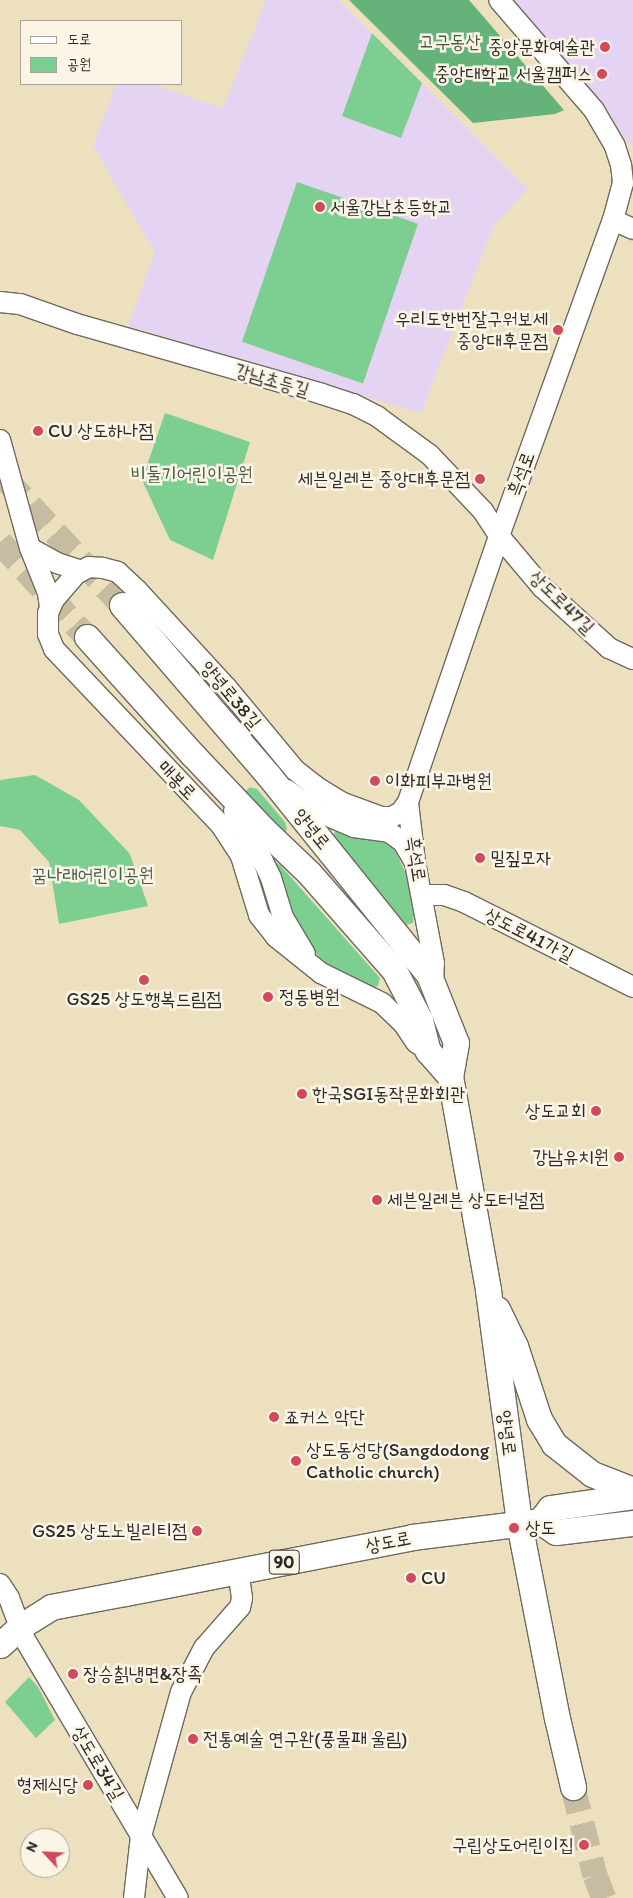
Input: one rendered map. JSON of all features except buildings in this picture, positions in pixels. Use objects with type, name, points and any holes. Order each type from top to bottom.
[{"type":"main road","name":"양녕로","points":[[122,605],[269,776],[428,975],[456,1043],[450,1076],[529,1522],[556,1718],[572,1787]]},
{"type":"main road","name":"양녕로","points":[[87,637],[192,755],[263,829],[309,873],[394,970],[420,1020],[428,1051],[450,1076]]},
{"type":"main road","points":[[488,1290],[516,1346],[539,1419],[554,1444],[592,1474],[633,1490]]},
{"type":"main road","points":[[529,1522],[550,1508],[633,1496]]},
{"type":"main road","points":[[529,1522],[556,1532],[633,1523]]},
{"type":"main road","name":"상도로","points":[[0,1645],[21,1626],[51,1607],[412,1537],[529,1522]]},
{"type":"street","name":"흑석로","points":[[433,986],[434,963],[415,862],[408,802],[499,536],[613,220],[623,183],[621,165],[615,146],[594,110],[499,0]]},
{"type":"street","points":[[613,220],[633,229]]},
{"type":"street","name":"강남초등길","points":[[0,302],[20,304],[77,324],[353,404],[403,433],[430,455],[483,511],[499,536]]},
{"type":"street","points":[[0,440],[30,548],[48,593],[50,608]]},
{"type":"street","name":"상도로47길","points":[[499,536],[542,587],[609,648],[633,659]]},
{"type":"street","points":[[30,548],[57,563],[82,571]]},
{"type":"street","name":"양녕로38길","points":[[82,571],[89,567],[118,572],[137,590],[227,688],[296,770],[318,788],[386,825]]},
{"type":"street","name":"매봉로","points":[[82,571],[63,588],[54,599],[50,608],[48,634],[54,649],[221,825],[241,856],[259,915],[276,937],[317,970],[382,1003],[403,1023],[416,1042],[428,1051]]},
{"type":"street","points":[[192,755],[249,832],[271,878],[283,918],[317,970]]},
{"type":"street","points":[[269,776],[321,813],[354,827],[386,825],[401,812],[408,802]]},
{"type":"street","points":[[386,825],[403,842],[415,862]]},
{"type":"street","name":"상도로41가길","points":[[422,895],[444,895],[464,902],[633,987]]},
{"type":"street","points":[[134,1898],[141,1836],[181,1692],[204,1648],[240,1606],[242,1598],[238,1571]]},
{"type":"street","name":"상도로34길","points":[[0,1584],[9,1598],[29,1646],[178,1898]]},
{"type":"shaded area","name":"서울강남초등학교","points":[[266,0],[339,0],[528,189],[494,225],[421,413],[128,326],[155,252],[93,146],[116,85],[156,85],[223,109]]},
{"type":"shaded area","name":"중앙대학교 서울캠퍼스","points":[[510,0],[633,0],[633,148]]},
{"type":"green space","name":"고구동산","points":[[349,0],[469,0],[564,110],[555,114],[473,123]]},
{"type":"green space","points":[[372,33],[422,83],[401,138],[342,116]]},
{"type":"green space","points":[[297,182],[418,224],[363,383],[242,342]]},
{"type":"green space","name":"비둘기어린이공원","points":[[165,413],[250,442],[213,560],[170,540],[142,480]]},
{"type":"green space","name":"꿈나래어린이공원","points":[[35,775],[79,800],[130,854],[148,906],[59,924],[49,862],[20,830],[0,826],[0,780]]},
{"type":"green space","points":[[250,787],[257,789],[285,822],[287,829],[285,832],[281,832],[244,793]]},
{"type":"green space","points":[[341,829],[369,836],[386,843],[395,850],[409,880],[414,912],[413,923],[406,925],[402,923],[333,836],[336,830]]},
{"type":"green space","points":[[273,861],[280,865],[380,978],[378,986],[371,988],[348,977],[326,963],[313,951],[297,930]]},
{"type":"green space","points":[[29,1677],[38,1687],[55,1720],[36,1738],[5,1702]]},
{"type":"tunnel","points":[[5,478],[122,605]]},
{"type":"tunnel","points":[[0,542],[87,637]]},
{"type":"tunnel","points":[[573,1787],[595,1875],[604,1898]]},
{"type":"place","name":"중앙문화예술관","points":[[605,47]]},
{"type":"place","name":"중앙대학교 서울캠퍼스","points":[[602,74]]},
{"type":"place","name":"서울강남초등학교","points":[[320,207]]},
{"type":"place","name":"우리도한번잘구워보세 중앙대후문점","points":[[558,330]]},
{"type":"place","name":"CU 상도하나점","points":[[38,431]]},
{"type":"place","name":"세븐일레븐 중앙대후문점","points":[[480,479]]},
{"type":"place","name":"이화피부과병원","points":[[375,781]]},
{"type":"place","name":"밀짚모자","points":[[480,858]]},
{"type":"place","name":"GS25 상도행복드림점","points":[[144,980]]},
{"type":"place","name":"정동병원","points":[[268,997]]},
{"type":"place","name":"한국SGI동작문화회관","points":[[302,1094]]},
{"type":"place","name":"상도교회","points":[[596,1111]]},
{"type":"place","name":"강남유치원","points":[[619,1157]]},
{"type":"place","name":"세븐일레븐 상도터널점","points":[[377,1200]]},
{"type":"place","name":"죠커스 악단","points":[[274,1417]]},
{"type":"place","name":"상도동성당(Sangdodong Catholic church)","points":[[296,1461]]},
{"type":"place","name":"상도","points":[[514,1528]]},
{"type":"place","name":"GS25 상도노빌리티점","points":[[197,1531]]},
{"type":"place","name":"CU","points":[[411,1578]]},
{"type":"place","name":"장승칡냉면&장족","points":[[73,1674]]},
{"type":"place","name":"전통예술 연구완(풍물패 울림)","points":[[193,1739]]},
{"type":"place","name":"형제식당","points":[[88,1785]]},
{"type":"place","name":"구립상도어린이집","points":[[584,1845]]}]
